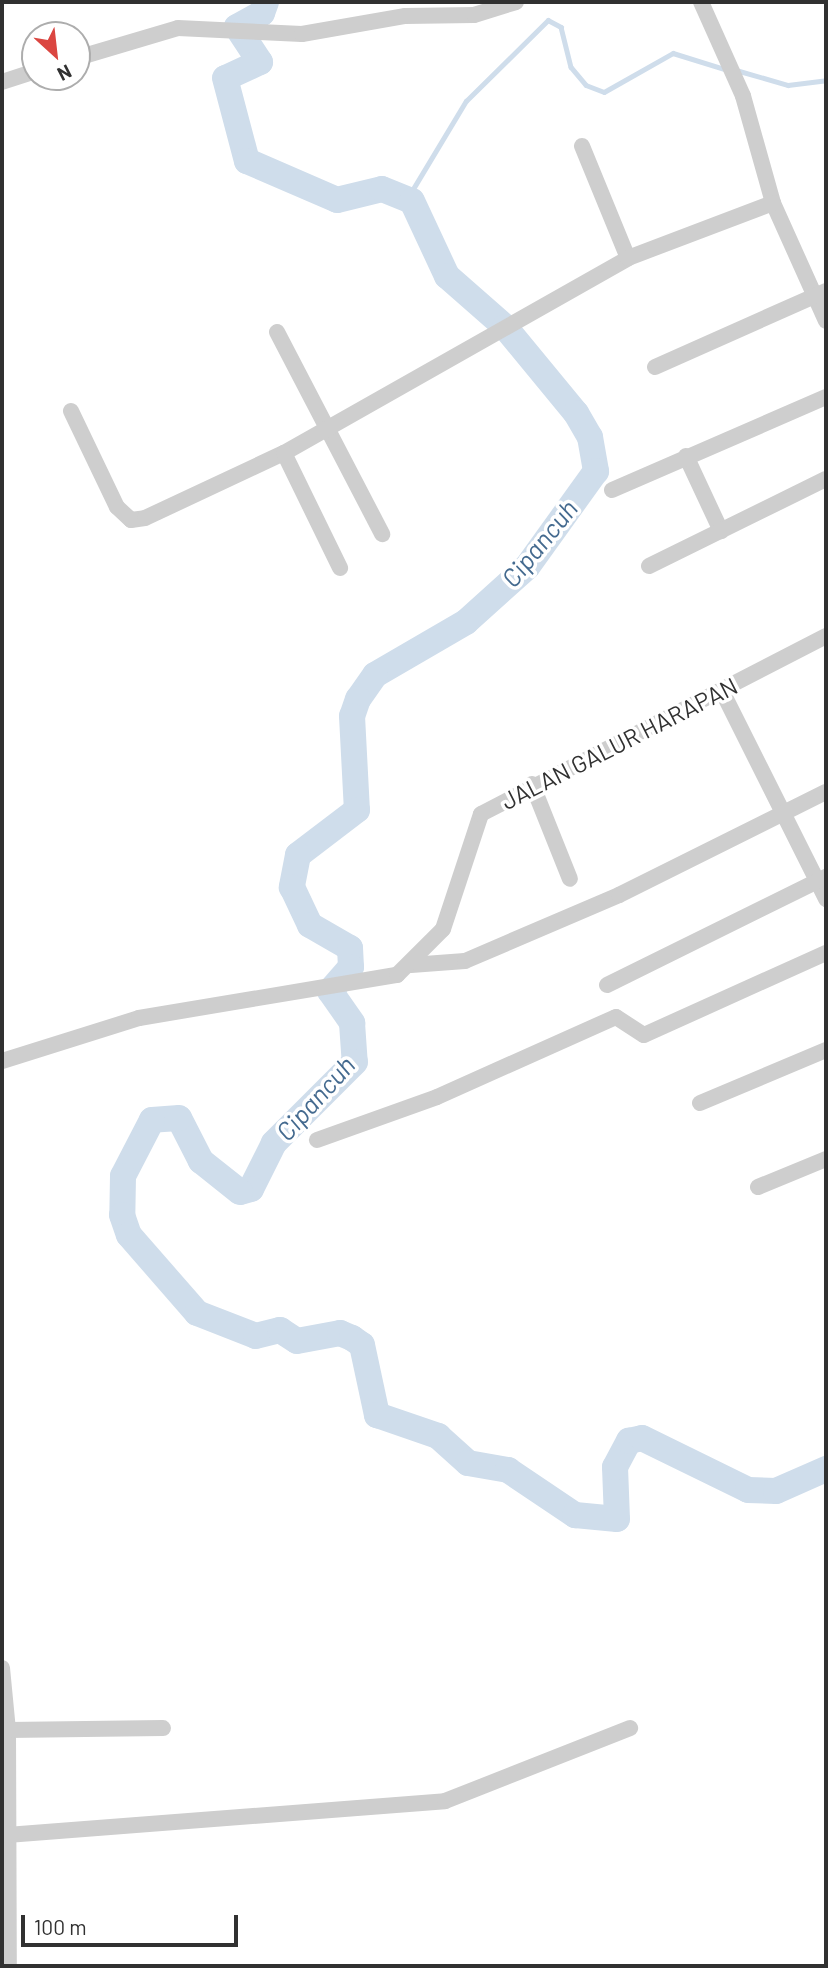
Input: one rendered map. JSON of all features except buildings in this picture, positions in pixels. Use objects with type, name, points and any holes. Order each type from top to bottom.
[{"type":"street","points":[[91,54],[178,28],[223,26],[282,35],[452,8],[516,2]]},
{"type":"street","points":[[701,2],[728,56],[743,96],[773,203],[819,294],[826,321]]},
{"type":"street","points":[[2,82],[21,76]]},
{"type":"street","points":[[582,146],[628,257]]},
{"type":"street","points":[[71,411],[117,508],[131,520],[284,453],[501,333],[628,257],[773,203]]},
{"type":"street","points":[[655,367],[819,294]]},
{"type":"street","points":[[277,332],[382,534]]},
{"type":"street","points":[[612,489],[826,397]]},
{"type":"street","points":[[284,453],[340,568]]},
{"type":"street","points":[[686,456],[721,531]]},
{"type":"street","points":[[649,566],[826,479]]},
{"type":"street","name":"JALAN GALUR HARAPAN","points":[[2,1061],[139,1018],[325,992],[382,980],[411,965],[451,914],[475,821],[532,784],[722,691],[826,636]]},
{"type":"street","points":[[722,691],[782,814],[822,879],[826,899]]},
{"type":"street","points":[[532,784],[570,879]]},
{"type":"street","points":[[411,965],[465,961],[619,895],[826,792]]},
{"type":"street","points":[[607,985],[822,879]]},
{"type":"street","points":[[317,1140],[437,1097],[616,1017],[644,1035],[826,953]]},
{"type":"street","points":[[700,1103],[826,1050]]},
{"type":"street","points":[[758,1187],[826,1159]]},
{"type":"street","points":[[2,1668],[8,1730],[9,1966]]},
{"type":"street","points":[[8,1730],[163,1728]]},
{"type":"street","points":[[7,1835],[445,1801],[630,1728]]},
{"type":"waterway","name":"Cipancuh","points":[[266,2],[262,13],[237,27],[260,62],[225,78],[247,161],[337,200],[382,189],[412,201],[447,276],[505,327],[576,413],[590,437],[596,471],[527,567],[466,622],[375,675],[358,699],[352,716],[357,810],[298,855],[292,887],[310,925],[350,948],[351,967],[330,991],[352,1023],[355,1062],[274,1143],[251,1189],[240,1192],[201,1161],[179,1118],[152,1120],[123,1176],[122,1215],[129,1235],[197,1313],[256,1336],[280,1330],[297,1341],[340,1333],[352,1338],[362,1345],[377,1415],[438,1436],[468,1463],[508,1470],[575,1515],[617,1519],[615,1467],[629,1441],[642,1438],[748,1490],[776,1491],[826,1469]]},
{"type":"waterway","points":[[407,199],[466,101],[548,20],[561,27],[571,67],[586,85],[604,92],[673,53],[728,70]]},
{"type":"waterway","points":[[736,70],[788,85],[826,80]]}]
